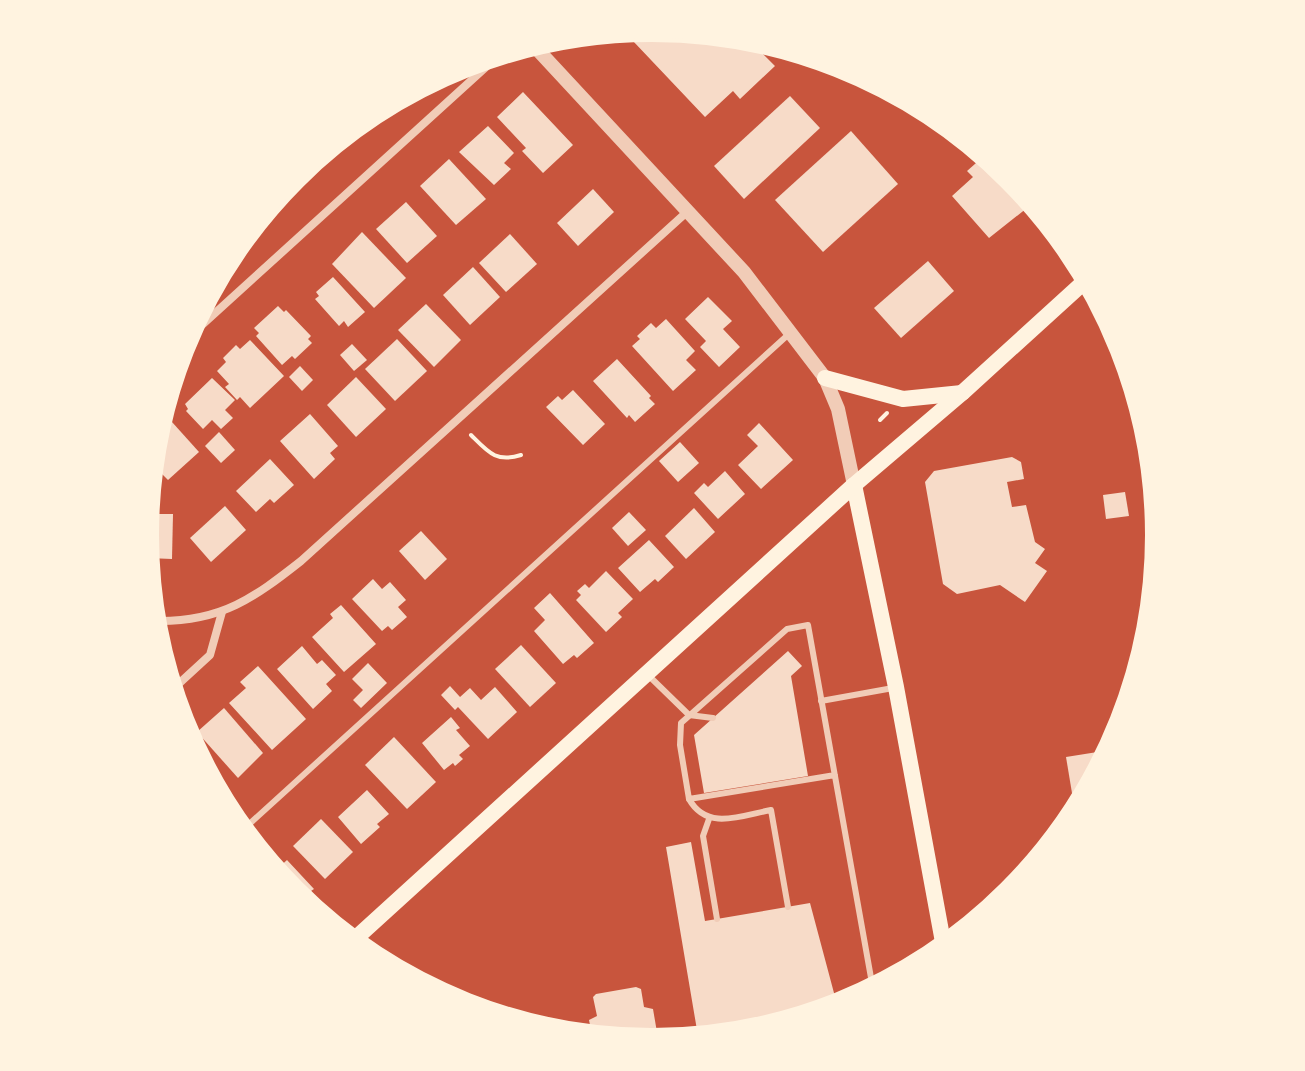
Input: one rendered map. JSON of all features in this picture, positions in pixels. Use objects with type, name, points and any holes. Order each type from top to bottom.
[{"type":"main road","points":[[359,935],[854,485],[962,393],[1080,285]]},
{"type":"main road","points":[[825,378],[903,399],[962,393]]},
{"type":"main road","points":[[854,485],[896,687],[942,937]]},
{"type":"street","points":[[541,53],[744,272],[825,378],[838,409],[854,485]]},
{"type":"street","points":[[206,322],[482,70]]},
{"type":"street","points":[[165,621],[222,612],[256,596],[301,561],[688,211]]},
{"type":"street","points":[[180,683],[210,655],[222,612]]},
{"type":"lane","points":[[250,824],[790,333]]},
{"type":"lane","points":[[788,907],[771,810],[721,819],[709,819],[696,811],[689,799],[680,745],[681,723],[787,629],[808,625],[871,980]]},
{"type":"lane","points":[[647,675],[689,715],[713,718]]},
{"type":"lane","points":[[821,701],[896,687]]},
{"type":"lane","points":[[689,799],[835,775]]},
{"type":"lane","points":[[709,819],[703,836],[717,919]]},
{"type":"path","points":[[885,415],[888,424]]},
{"type":"path","points":[[471,435],[491,455],[511,458],[521,455]]},
{"type":"building","points":[[633,41],[717,44],[762,53],[775,66],[740,99],[733,91],[705,117]]},
{"type":"building","points":[[523,92],[573,145],[543,173],[522,151],[526,148],[497,117]]},
{"type":"building","points":[[790,96],[820,128],[744,199],[714,166]]},
{"type":"building","points":[[488,126],[514,153],[504,163],[511,169],[494,185],[459,152]]},
{"type":"building","points":[[851,131],[898,184],[823,252],[775,200]]},
{"type":"building","points":[[449,159],[486,199],[456,225],[420,186]]},
{"type":"building","points":[[977,162],[1025,209],[989,238],[952,196],[973,177],[967,171]]},
{"type":"building","points":[[593,189],[614,212],[578,246],[557,223]]},
{"type":"building","points":[[406,202],[437,236],[407,263],[376,229]]},
{"type":"building","points":[[362,232],[406,278],[374,308],[332,264]]},
{"type":"building","points":[[510,234],[537,264],[506,292],[479,263]]},
{"type":"building","points":[[928,261],[954,291],[901,338],[874,308]]},
{"type":"building","points":[[473,267],[500,297],[470,325],[443,295]]},
{"type":"building","points":[[333,277],[365,312],[348,327],[344,321],[339,326],[315,299],[319,296],[316,292]]},
{"type":"building","points":[[708,297],[732,321],[723,329],[740,347],[719,367],[700,347],[706,341],[685,319]]},
{"type":"building","points":[[426,304],[461,340],[434,367],[398,330]]},
{"type":"building","points":[[278,306],[284,312],[286,310],[311,336],[308,339],[312,343],[295,359],[292,356],[282,365],[256,336],[259,333],[254,328]]},
{"type":"building","points":[[666,319],[695,351],[686,360],[696,370],[673,391],[632,346],[640,339],[637,336],[651,323],[656,328]]},
{"type":"building","points":[[397,339],[427,371],[395,401],[365,369]]},
{"type":"building","points":[[250,340],[284,376],[250,408],[225,387],[229,384],[217,371],[226,362],[223,358],[236,345],[240,349]]},
{"type":"building","points":[[352,344],[367,360],[354,371],[340,355]]},
{"type":"building","points":[[617,359],[655,404],[635,422],[629,415],[627,418],[593,381]]},
{"type":"building","points":[[300,366],[313,380],[302,391],[289,377]]},
{"type":"building","points":[[356,377],[386,409],[356,437],[327,405]]},
{"type":"building","points":[[212,378],[235,400],[225,410],[233,418],[221,429],[212,420],[203,429],[186,411],[185,404]]},
{"type":"building","points":[[573,390],[605,424],[583,445],[546,407],[558,396],[562,400]]},
{"type":"building","points":[[310,414],[338,446],[330,453],[335,459],[314,479],[280,441]]},
{"type":"building","points":[[170,423],[199,452],[168,480],[161,473]]},
{"type":"building","points":[[759,423],[793,460],[761,489],[738,465],[758,446],[747,435]]},
{"type":"building","points":[[219,432],[235,450],[221,463],[205,446]]},
{"type":"building","points":[[680,442],[699,463],[678,482],[659,461]]},
{"type":"building","points":[[1012,457],[1021,462],[1024,479],[1007,482],[1012,507],[1026,505],[1035,542],[1045,549],[1035,563],[1047,571],[1025,602],[1000,585],[957,594],[943,584],[925,482],[934,471]]},
{"type":"building","points":[[270,459],[294,485],[274,503],[270,499],[256,512],[236,491]]},
{"type":"building","points":[[725,471],[745,494],[718,519],[694,493],[704,483],[708,487]]},
{"type":"building","points":[[1125,492],[1129,516],[1106,519],[1103,495]]},
{"type":"building","points":[[225,506],[246,530],[211,562],[190,538]]},
{"type":"building","points":[[694,508],[715,532],[686,559],[665,536]]},
{"type":"building","points":[[629,512],[646,530],[628,546],[612,528]]},
{"type":"building","points":[[158,514],[173,514],[172,559],[158,558]]},
{"type":"building","points":[[421,531],[447,559],[425,580],[399,551]]},
{"type":"building","points":[[649,540],[674,567],[658,582],[655,579],[640,592],[618,568]]},
{"type":"building","points":[[606,571],[633,599],[618,613],[622,617],[606,632],[576,600],[581,595],[577,591],[585,584],[589,588]]},
{"type":"building","points":[[373,579],[382,589],[390,582],[406,600],[398,607],[407,617],[392,630],[388,626],[382,631],[352,599]]},
{"type":"building","points":[[550,593],[594,643],[577,658],[574,655],[563,664],[534,631],[545,620],[534,608]]},
{"type":"building","points":[[341,605],[376,644],[344,672],[312,637],[333,618],[330,614]]},
{"type":"building","points":[[521,645],[556,683],[530,707],[495,669]]},
{"type":"building","points":[[302,646],[317,664],[322,660],[336,675],[326,684],[332,691],[313,709],[277,669]]},
{"type":"building","points":[[788,651],[802,666],[791,676],[808,776],[704,793],[694,735]]},
{"type":"building","points":[[368,663],[387,683],[361,708],[353,700],[363,690],[352,679]]},
{"type":"building","points":[[258,666],[306,719],[272,750],[229,703],[246,688],[240,682]]},
{"type":"building","points":[[450,686],[460,697],[470,688],[481,700],[495,687],[517,712],[488,739],[458,707],[455,710],[441,695]]},
{"type":"building","points":[[224,708],[263,753],[238,778],[198,731]]},
{"type":"building","points":[[451,717],[460,728],[456,730],[470,746],[459,755],[463,759],[444,770],[422,743]]},
{"type":"building","points":[[394,737],[436,782],[407,809],[365,765]]},
{"type":"building","points":[[1098,752],[1073,797],[1066,757]]},
{"type":"building","points":[[367,790],[389,814],[361,844],[338,817]]},
{"type":"building","points":[[321,819],[353,852],[325,879],[293,846]]},
{"type":"building","points":[[691,842],[705,921],[810,903],[835,996],[781,1014],[697,1029],[666,847]]},
{"type":"building","points":[[287,860],[314,889],[311,891],[315,896],[302,886],[282,864]]},
{"type":"building","points":[[636,987],[641,989],[644,1007],[653,1009],[657,1031],[582,1026],[590,1025],[589,1020],[597,1016],[593,997]]}]
